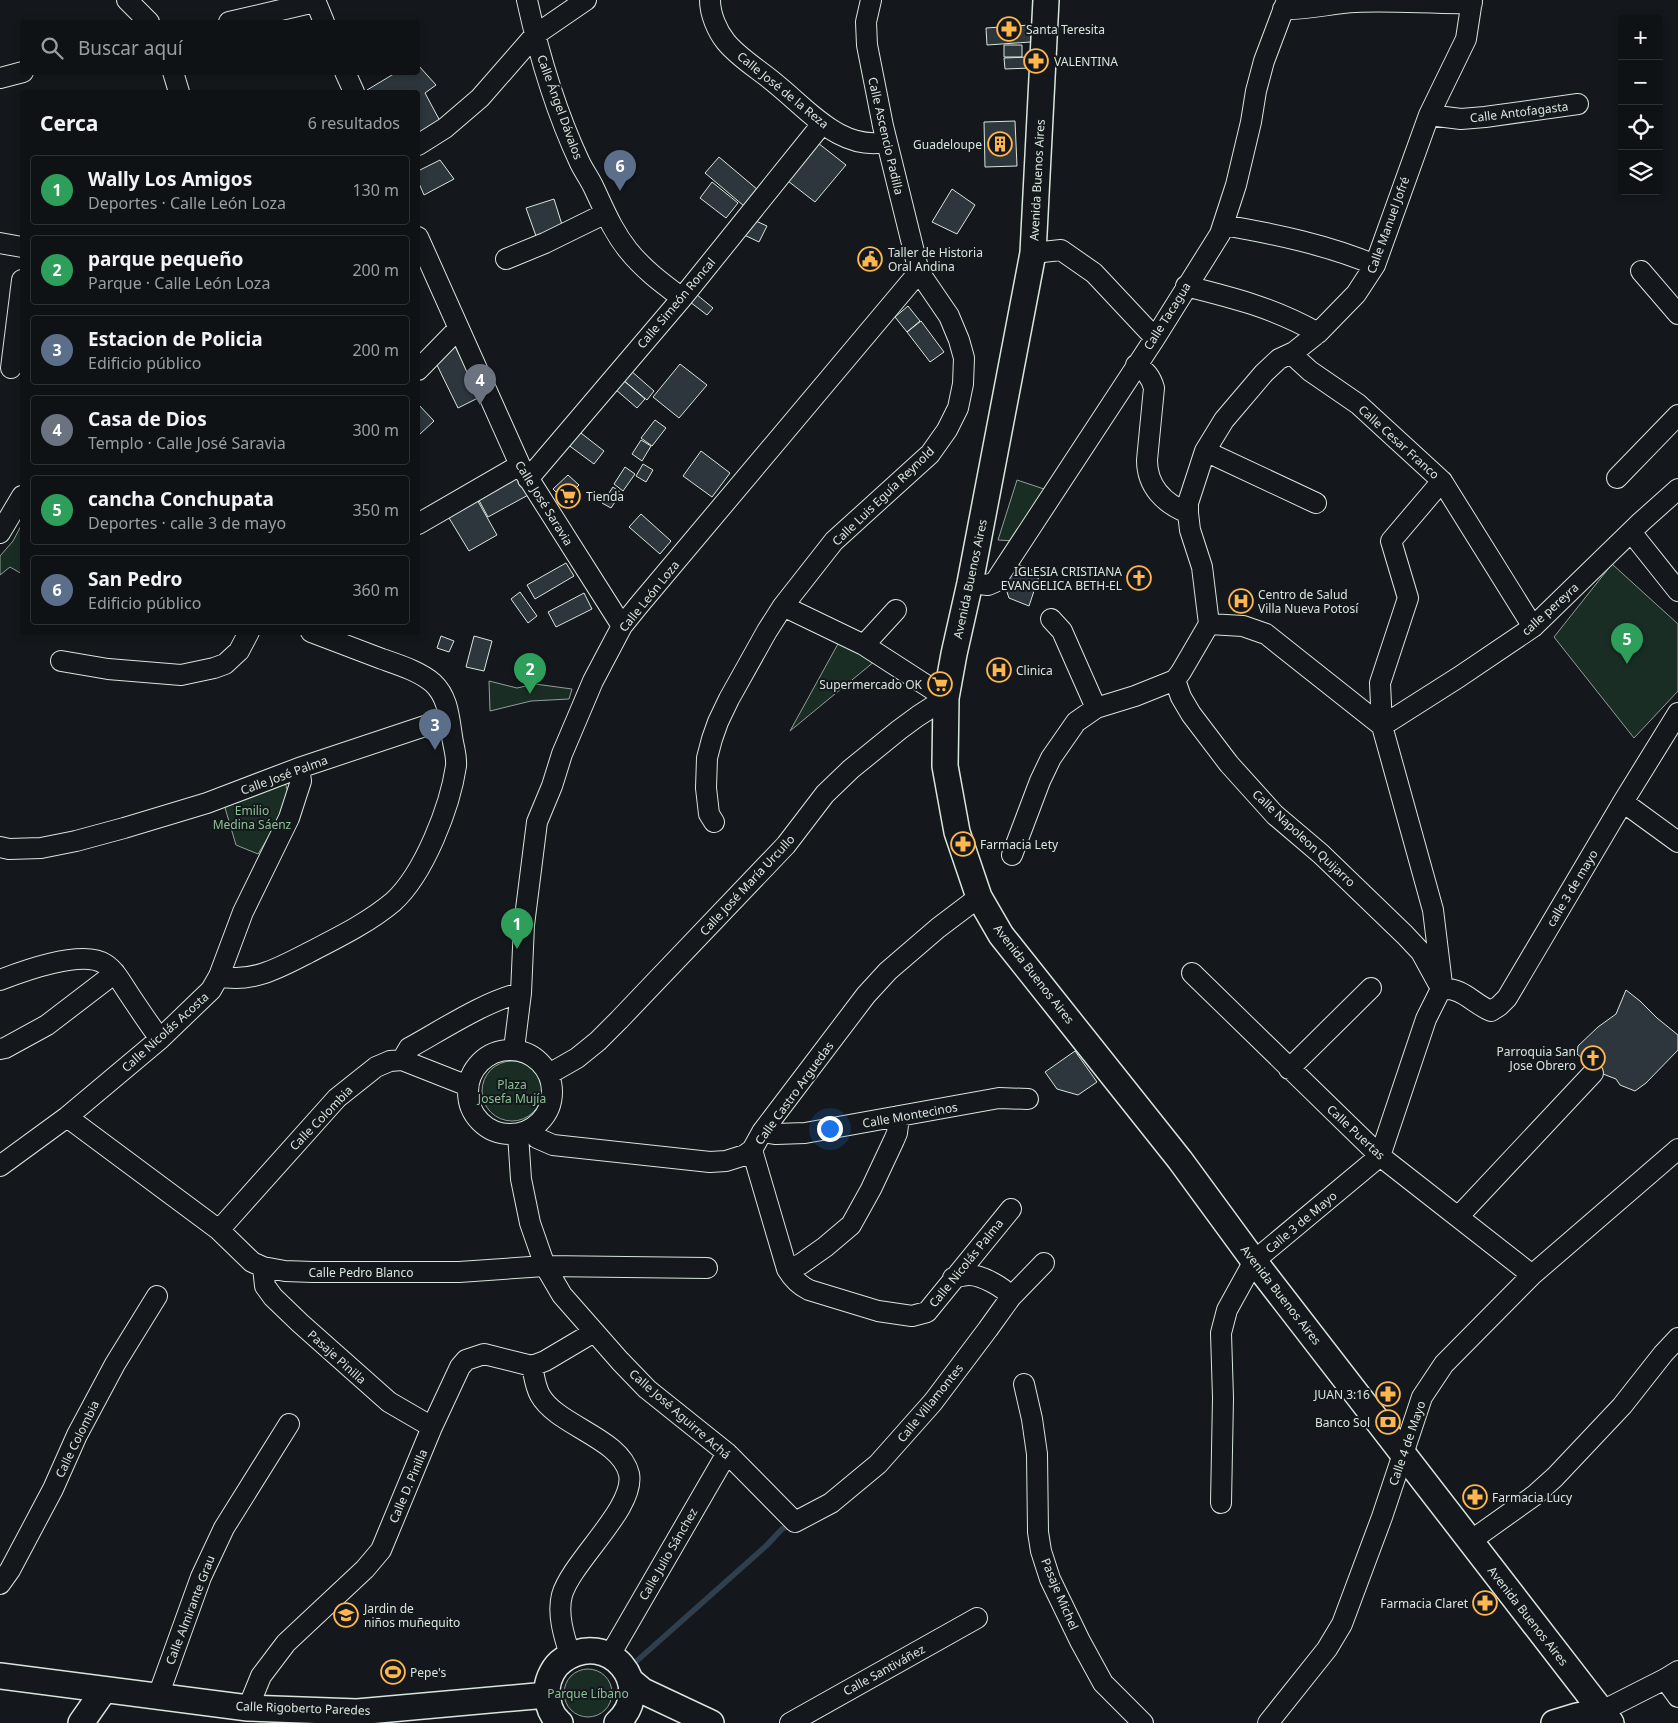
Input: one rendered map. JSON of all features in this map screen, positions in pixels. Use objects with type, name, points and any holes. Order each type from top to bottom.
[{"type":"main road","name":"Avenida Buenos Aires","points":[[1046,0],[1033,253],[946,698],[944,766],[957,832],[979,897],[1001,935],[1180,1160],[1254,1261],[1403,1452],[1469,1542],[1607,1717]]},
{"type":"main road","points":[[560,1723],[556,1720],[550,1708],[547,1695],[548,1683],[552,1671],[560,1662],[570,1655],[583,1650],[596,1650],[610,1655],[619,1661],[626,1670],[636,1691],[711,1723]]},
{"type":"main road","name":"Calle Rigoberto Paredes","points":[[0,1676],[248,1708],[358,1717],[547,1695]]},
{"type":"main road","points":[[81,1723],[104,1690]]},
{"type":"main road","points":[[617,1723],[627,1710],[636,1691]]},
{"type":"main road","points":[[1554,1723],[1577,1716],[1607,1717]]},
{"type":"street","points":[[127,0],[147,20]]},
{"type":"street","name":"Calle Ángel Dávalos","points":[[526,0],[534,35],[562,119],[580,164],[599,199],[604,214],[628,251],[653,276],[682,298]]},
{"type":"street","points":[[420,144],[445,128],[480,98],[534,35],[586,0]]},
{"type":"street","name":"Calle José de la Reza","points":[[710,0],[714,18],[726,42],[822,124],[857,142],[874,144],[886,142]]},
{"type":"street","name":"Calle Ascencio Padilla","points":[[870,0],[866,22],[867,45],[875,92],[920,272]]},
{"type":"street","points":[[237,20],[315,1],[323,20]]},
{"type":"street","points":[[1285,5],[1303,10],[1355,2],[1435,4],[1472,1]]},
{"type":"street","name":"Calle Manuel Jofré","points":[[1209,624],[1202,567],[1190,530],[1188,513],[1188,503],[1205,451],[1224,420],[1264,373],[1279,359],[1294,352],[1318,333],[1356,294],[1375,266],[1429,115],[1466,40],[1472,1]]},
{"type":"street","name":"Calle Tacagua","points":[[970,583],[988,585],[995,582],[1155,338],[1220,234],[1236,185],[1264,61],[1285,5]]},
{"type":"street","points":[[0,78],[20,73]]},
{"type":"street","points":[[174,75],[178,90]]},
{"type":"street","points":[[346,75],[353,90]]},
{"type":"street","name":"Calle Antofagasta","points":[[1429,115],[1461,118],[1485,117],[1578,104]]},
{"type":"street","name":"Calle Simeón Roncal","points":[[420,523],[524,472],[682,298],[822,124]]},
{"type":"street","points":[[506,259],[545,243],[604,214]]},
{"type":"street","points":[[1224,225],[1274,234],[1353,256],[1375,266]]},
{"type":"street","points":[[0,242],[20,247]]},
{"type":"street","name":"Calle José Saravia","points":[[420,242],[524,472],[622,626]]},
{"type":"street","points":[[1033,253],[1061,250],[1094,273],[1155,338]]},
{"type":"street","points":[[1641,270],[1678,314]]},
{"type":"street","name":"Calle Luis Eguía Reynold","points":[[714,822],[709,814],[706,788],[707,758],[712,739],[729,699],[783,606],[834,541],[930,454],[947,430],[958,408],[963,384],[964,358],[960,340],[950,316],[920,272]]},
{"type":"street","name":"Calle León Loza","points":[[514,1049],[521,993],[524,924],[537,822],[552,786],[562,754],[593,681],[622,626],[920,272]]},
{"type":"street","points":[[1186,286],[1259,305],[1294,319],[1318,333]]},
{"type":"street","points":[[11,366],[20,296]]},
{"type":"street","points":[[420,368],[458,329]]},
{"type":"street","name":"Calle Cesar Franco","points":[[1294,352],[1298,360],[1310,371],[1358,404],[1442,481],[1533,627]]},
{"type":"street","points":[[1136,365],[1144,370],[1152,379],[1154,388],[1147,460],[1147,469],[1151,482],[1166,502],[1188,513]]},
{"type":"street","points":[[1617,478],[1678,415]]},
{"type":"street","points":[[1205,451],[1316,503]]},
{"type":"street","points":[[1380,1156],[1426,1019],[1441,989],[1442,980],[1433,910],[1382,726],[1380,682],[1408,598],[1391,541],[1442,481]]},
{"type":"street","name":"calle pereyra","points":[[1382,726],[1533,627],[1678,489]]},
{"type":"street","points":[[0,505],[20,498]]},
{"type":"street","points":[[0,533],[20,500]]},
{"type":"street","points":[[1632,532],[1678,591]]},
{"type":"street","points":[[783,606],[864,645],[946,698]]},
{"type":"street","points":[[864,645],[896,610]]},
{"type":"street","points":[[1051,619],[1062,631],[1096,708]]},
{"type":"street","points":[[1012,855],[1040,781],[1051,758],[1076,722],[1096,708],[1135,696],[1175,680],[1186,665],[1209,624],[1243,626],[1266,634],[1382,726]]},
{"type":"street","points":[[61,661],[108,668],[181,675],[225,664],[239,651],[247,635]]},
{"type":"street","points":[[219,976],[244,978],[257,976],[282,966],[373,917],[394,901],[408,885],[421,864],[443,816],[451,789],[456,764],[449,718],[446,702],[434,684],[408,668],[319,635]]},
{"type":"street","name":"Calle Napoleon Quijarro","points":[[1175,680],[1181,697],[1191,714],[1229,764],[1275,815],[1322,854],[1405,935],[1421,952],[1441,989]]},
{"type":"street","name":"Calle José María Urcullo","points":[[549,1074],[577,1058],[619,1020],[786,845],[825,794],[918,716],[946,698]]},
{"type":"street","name":"calle 3 de mayo","points":[[1441,989],[1456,990],[1488,1010],[1493,1011],[1503,1003],[1524,972],[1544,934],[1622,802],[1677,717]]},
{"type":"street","name":"Calle José Palma","points":[[0,847],[8,849],[41,848],[76,842],[207,803],[299,768],[449,718]]},
{"type":"street","name":"Calle Nicolás Acosta","points":[[0,1166],[67,1117],[160,1039],[211,990],[219,976],[243,912],[289,818],[301,781],[299,768]]},
{"type":"street","points":[[1622,802],[1678,842]]},
{"type":"street","name":"Calle Castro Arguedas","points":[[524,1131],[552,1145],[710,1162],[745,1155],[752,1150],[762,1132],[866,995],[882,977],[938,928],[979,897]]},
{"type":"street","points":[[0,980],[53,962],[80,959],[104,963],[115,973],[160,1039]]},
{"type":"street","points":[[0,1049],[47,1025],[115,973]]},
{"type":"street","name":"Calle Puertas","points":[[1192,973],[1380,1156],[1532,1275]]},
{"type":"street","points":[[1289,1069],[1371,988]]},
{"type":"street","points":[[468,1086],[402,1060],[409,1048],[487,1005],[521,993]]},
{"type":"street","points":[[514,1049],[530,1054],[540,1061],[549,1074],[553,1097],[549,1110],[541,1121],[524,1131],[504,1134],[491,1130],[480,1122],[472,1112],[468,1099],[468,1086],[472,1073],[480,1062],[491,1054],[514,1049]]},
{"type":"street","name":"Calle Colombia","points":[[219,1230],[337,1098],[376,1067],[390,1061],[402,1060]]},
{"type":"street","points":[[1458,1217],[1593,1073]]},
{"type":"street","name":"Calle Montecinos","points":[[762,1132],[776,1134],[805,1133],[999,1098],[1028,1099]]},
{"type":"street","points":[[787,1269],[801,1264],[851,1225],[894,1140],[897,1133],[899,1116]]},
{"type":"street","name":"Calle Pedro Blanco","points":[[67,1117],[219,1230],[252,1262],[263,1267],[285,1271],[313,1272],[459,1272],[545,1266],[707,1268]]},
{"type":"street","name":"Calle José Aguirre Achá","points":[[524,1131],[521,1179],[530,1223],[545,1266],[562,1295],[647,1389],[727,1453],[796,1522]]},
{"type":"street","name":"Calle 4 de Mayo","points":[[1268,1723],[1327,1649],[1342,1624],[1382,1517],[1422,1397],[1444,1364],[1532,1275],[1678,1149]]},
{"type":"street","name":"Calle Nicolás Palma","points":[[752,1150],[787,1269],[799,1285],[809,1290],[878,1311],[912,1316],[927,1312],[1011,1209]]},
{"type":"street","name":"Calle 3 de Mayo","points":[[1221,1502],[1224,1398],[1221,1334],[1227,1310],[1254,1261],[1380,1156]]},
{"type":"street","name":"Calle Villamontes","points":[[796,1522],[831,1503],[878,1464],[933,1402],[1011,1297],[1044,1263]]},
{"type":"street","name":"Pasaje Pinilla","points":[[263,1267],[264,1279],[269,1291],[300,1324],[389,1402],[432,1427]]},
{"type":"street","points":[[953,1278],[968,1275],[976,1276],[1006,1290],[1011,1297]]},
{"type":"street","name":"Calle Colombia","points":[[3,1574],[53,1489],[77,1435],[115,1364],[157,1296]]},
{"type":"street","points":[[570,1655],[560,1614],[562,1596],[568,1579],[617,1512],[628,1491],[630,1475],[624,1462],[603,1442],[568,1421],[545,1402],[536,1386],[532,1366],[545,1361],[594,1332]]},
{"type":"street","points":[[1469,1542],[1535,1495],[1555,1477],[1622,1406],[1678,1338]]},
{"type":"street","name":"Calle D. Pinilla","points":[[248,1708],[261,1676],[286,1643],[366,1569],[381,1550],[432,1427],[460,1367],[466,1360],[484,1354],[532,1366]]},
{"type":"street","name":"Pasaje Michel","points":[[1024,1384],[1037,1454],[1038,1532],[1041,1551],[1050,1579],[1080,1641],[1104,1683],[1143,1723]]},
{"type":"street","name":"Calle Almirante Grau","points":[[158,1696],[200,1577],[224,1528],[289,1424]]},
{"type":"street","name":"Calle Julio Sánchez","points":[[610,1655],[727,1453]]},
{"type":"street","name":"Calle Santiváñez","points":[[790,1723],[977,1618]]},
{"type":"street","points":[[1607,1717],[1671,1675],[1678,1697]]},
{"type":"green space","points":[[1017,480],[1050,491],[1015,541],[998,540]]},
{"type":"green space","points":[[20,528],[20,573],[10,567],[0,575],[0,556],[13,541]]},
{"type":"green space","points":[[1612,564],[1678,624],[1678,691],[1634,738],[1554,637]]},
{"type":"green space","points":[[839,642],[875,661],[790,731]]},
{"type":"green space","points":[[489,681],[517,688],[535,684],[572,689],[569,699],[531,701],[490,711]]},
{"type":"green space","name":"Emilio Medina Sáenz","points":[[285,782],[289,796],[272,831],[258,854],[236,845],[223,801]]},
{"type":"green space","name":"Plaza Josefa Mujía","points":[[512,1061],[529,1066],[537,1074],[542,1091],[537,1108],[529,1116],[512,1121],[495,1116],[487,1108],[482,1091],[487,1074],[495,1066]]},
{"type":"green space","name":"Parque Líbano","points":[[588,1669],[597,1671],[605,1676],[610,1684],[612,1693],[610,1702],[605,1710],[597,1715],[588,1717],[579,1715],[571,1710],[566,1702],[564,1693],[566,1684],[571,1676],[579,1671]]},
{"type":"building","points":[[1030,25],[1031,42],[987,45],[986,28]]},
{"type":"building","points":[[1004,45],[1022,45],[1022,57],[1004,57]]},
{"type":"building","points":[[1029,57],[1030,68],[1005,69],[1004,58]]},
{"type":"building","points":[[420,67],[436,85],[425,93],[440,121],[420,135],[420,90],[367,90],[392,75],[420,75]]},
{"type":"building","name":"Guadeloupe","points":[[1015,121],[1017,166],[985,167],[984,122]]},
{"type":"building","points":[[818,143],[846,165],[815,202],[788,181]]},
{"type":"building","points":[[719,157],[758,190],[744,206],[705,173]]},
{"type":"building","points":[[440,160],[454,179],[424,195],[420,186],[420,170]]},
{"type":"building","points":[[712,182],[738,203],[726,218],[700,198]]},
{"type":"building","points":[[952,189],[975,205],[957,234],[932,222]]},
{"type":"building","points":[[554,199],[563,228],[536,236],[526,208]]},
{"type":"building","points":[[747,217],[767,226],[759,242],[740,233]]},
{"type":"building","points":[[696,294],[713,308],[707,315],[690,302]]},
{"type":"building","points":[[908,306],[920,321],[907,332],[895,317]]},
{"type":"building","points":[[921,321],[944,352],[930,362],[907,332]]},
{"type":"building","points":[[454,344],[480,397],[458,408],[435,361]]},
{"type":"building","points":[[680,364],[707,385],[679,418],[653,397]]},
{"type":"building","points":[[630,370],[654,391],[647,400],[622,379]]},
{"type":"building","points":[[623,380],[645,399],[637,408],[615,389]]},
{"type":"building","points":[[420,406],[434,421],[420,434]]},
{"type":"building","points":[[655,420],[666,428],[652,446],[641,438]]},
{"type":"building","points":[[577,430],[604,451],[594,464],[567,444]]},
{"type":"building","points":[[641,440],[651,446],[642,461],[632,454]]},
{"type":"building","points":[[701,451],[730,473],[712,497],[683,476]]},
{"type":"building","points":[[643,464],[653,470],[646,482],[636,476]]},
{"type":"building","points":[[625,467],[635,474],[623,491],[614,484]]},
{"type":"building","points":[[517,470],[530,494],[488,517],[475,493]]},
{"type":"building","points":[[568,475],[579,485],[564,500],[553,489]]},
{"type":"building","points":[[613,487],[621,493],[611,508],[602,503]]},
{"type":"building","points":[[475,496],[497,535],[469,551],[446,513]]},
{"type":"building","points":[[641,514],[671,541],[660,554],[629,527]]},
{"type":"building","points":[[566,563],[574,576],[535,599],[527,585]]},
{"type":"building","points":[[1017,564],[1040,573],[1029,606],[1009,598],[1004,583]]},
{"type":"building","points":[[520,592],[537,616],[528,623],[511,599]]},
{"type":"building","points":[[584,593],[592,609],[556,627],[548,612]]},
{"type":"building","points":[[441,636],[454,641],[449,652],[437,648]]},
{"type":"building","points":[[474,636],[492,641],[484,671],[466,667]]},
{"type":"building","points":[[1626,990],[1678,1035],[1678,1050],[1646,1083],[1635,1091],[1620,1085],[1616,1079],[1603,1074],[1577,1054],[1578,1046],[1598,1027],[1616,1014]]},
{"type":"building","points":[[1075,1051],[1097,1082],[1078,1095],[1057,1089],[1045,1072]]},
{"type":"waterway","points":[[630,1667],[766,1546],[782,1529],[791,1524]]},
{"type":"place","name":"Santa Teresita","points":[[1009,29]]},
{"type":"place","name":"VALENTINA","points":[[1036,61]]},
{"type":"place","name":"Guadeloupe","points":[[1000,144]]},
{"type":"place","name":"San Pedro","points":[[620,191]]},
{"type":"place","name":"Taller de Historia Oral Andina","points":[[870,259]]},
{"type":"place","name":"Casa de Dios","points":[[480,405]]},
{"type":"place","name":"Tienda","points":[[568,496]]},
{"type":"place","name":"IGLESIA CRISTIANA EVANGELICA BETH-EL","points":[[1139,578]]},
{"type":"place","name":"Centro de Salud Villa Nueva Potosí","points":[[1241,601]]},
{"type":"place","name":"cancha Conchupata","points":[[1627,664]]},
{"type":"place","name":"Clinica","points":[[999,670]]},
{"type":"place","name":"Supermercado OK","points":[[940,684]]},
{"type":"place","name":"parque pequeño","points":[[530,694]]},
{"type":"place","name":"Estacion de Policia","points":[[435,750]]},
{"type":"place","name":"Farmacia Lety","points":[[963,844]]},
{"type":"place","name":"Wally Los Amigos","points":[[517,949]]},
{"type":"place","name":"Parroquia San Jose Obrero","points":[[1593,1058]]},
{"type":"place","name":"JUAN 3:16","points":[[1388,1394]]},
{"type":"place","name":"Banco Sol","points":[[1388,1422]]},
{"type":"place","name":"Farmacia Lucy","points":[[1475,1497]]},
{"type":"place","name":"Farmacia Claret","points":[[1485,1603]]},
{"type":"place","name":"Jardin de niños muñequito","points":[[346,1615]]},
{"type":"place","name":"Pepe's","points":[[393,1672]]}]
